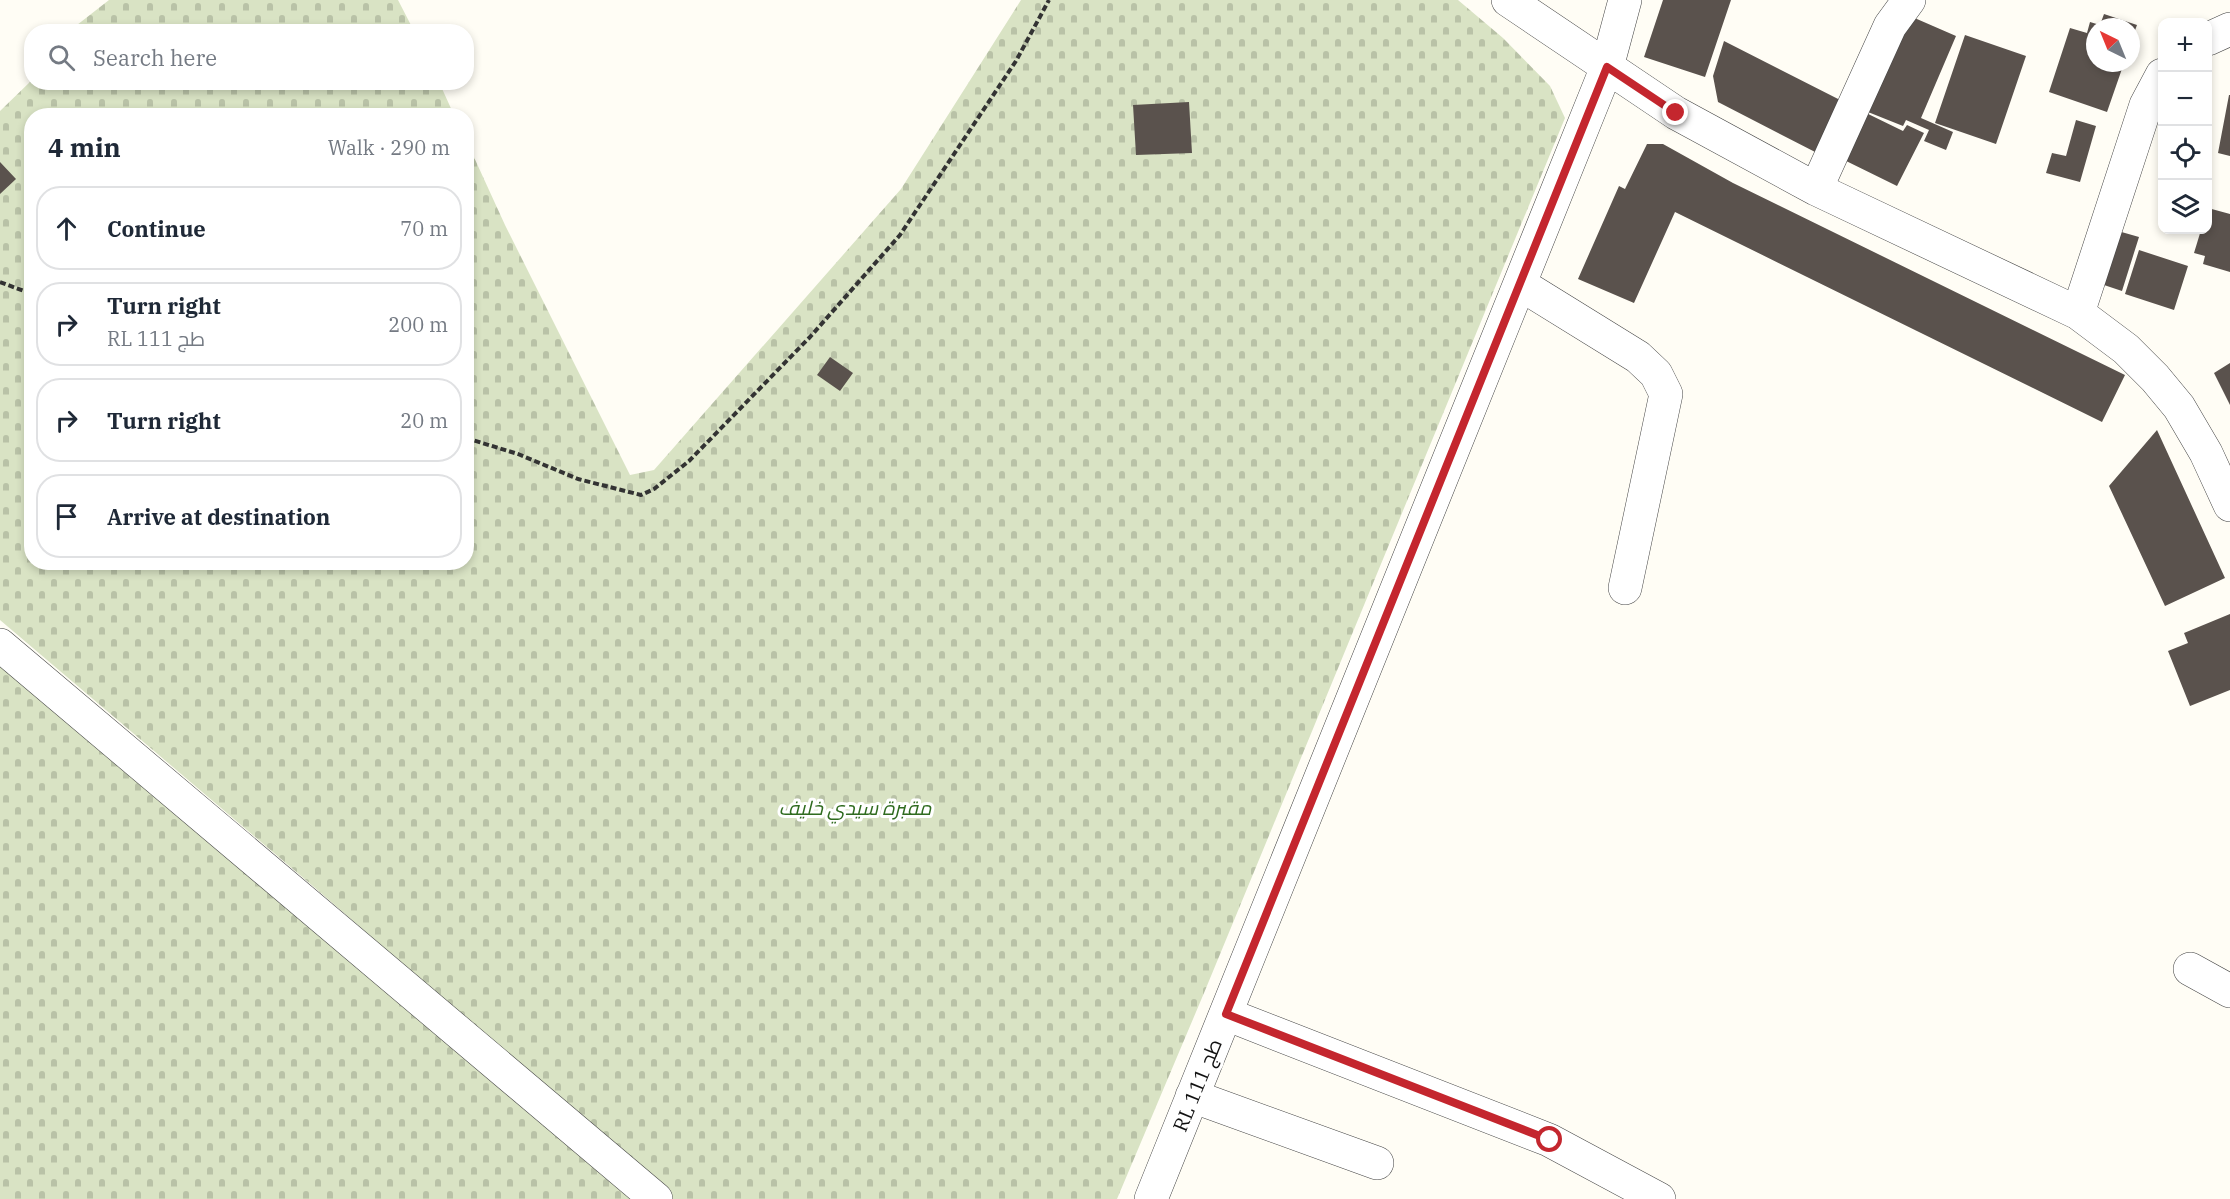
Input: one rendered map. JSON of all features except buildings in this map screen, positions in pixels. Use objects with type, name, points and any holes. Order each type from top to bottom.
[{"type":"street","points":[[1508,0],[1676,113],[1816,189],[2078,313],[2126,349],[2155,378],[2179,407],[2206,453],[2230,505]]},
{"type":"street","name":"RL طج 111","points":[[1151,1199],[1607,67],[1625,0]]},
{"type":"street","points":[[1816,189],[1890,26],[1909,0]]},
{"type":"street","points":[[2212,37],[2230,29]]},
{"type":"street","points":[[2078,313],[2146,105],[2158,84]]},
{"type":"street","points":[[1520,284],[1638,357],[1656,374],[1666,394],[1625,588]]},
{"type":"street","points":[[0,645],[656,1199]]},
{"type":"street","points":[[2190,969],[2230,991]]},
{"type":"street","points":[[1226,1014],[1550,1140],[1659,1199]]},
{"type":"street","points":[[1192,1096],[1377,1163]]},
{"type":"path","points":[[474,440],[518,454],[579,479],[606,487],[641,495],[654,489],[689,461],[794,354],[900,235],[1016,61],[1049,0]]},
{"type":"path","points":[[0,282],[24,291]]},
{"type":"green space","points":[[109,0],[398,0],[410,24],[78,24]]},
{"type":"green space","name":"مقبرة سيدي خليف","points":[[1021,0],[1458,0],[1503,38],[1550,86],[1565,118],[1117,1199],[673,1199],[314,887],[0,620],[0,111],[24,88],[24,90],[443,90],[451,108],[24,108],[24,570],[474,570],[474,157],[505,225],[630,475],[654,470],[901,189]]},
{"type":"green space","points":[[0,663],[635,1199],[0,1199]]},
{"type":"route","points":[[1550,1140],[1226,1014],[1607,67],[1676,113]]}]
